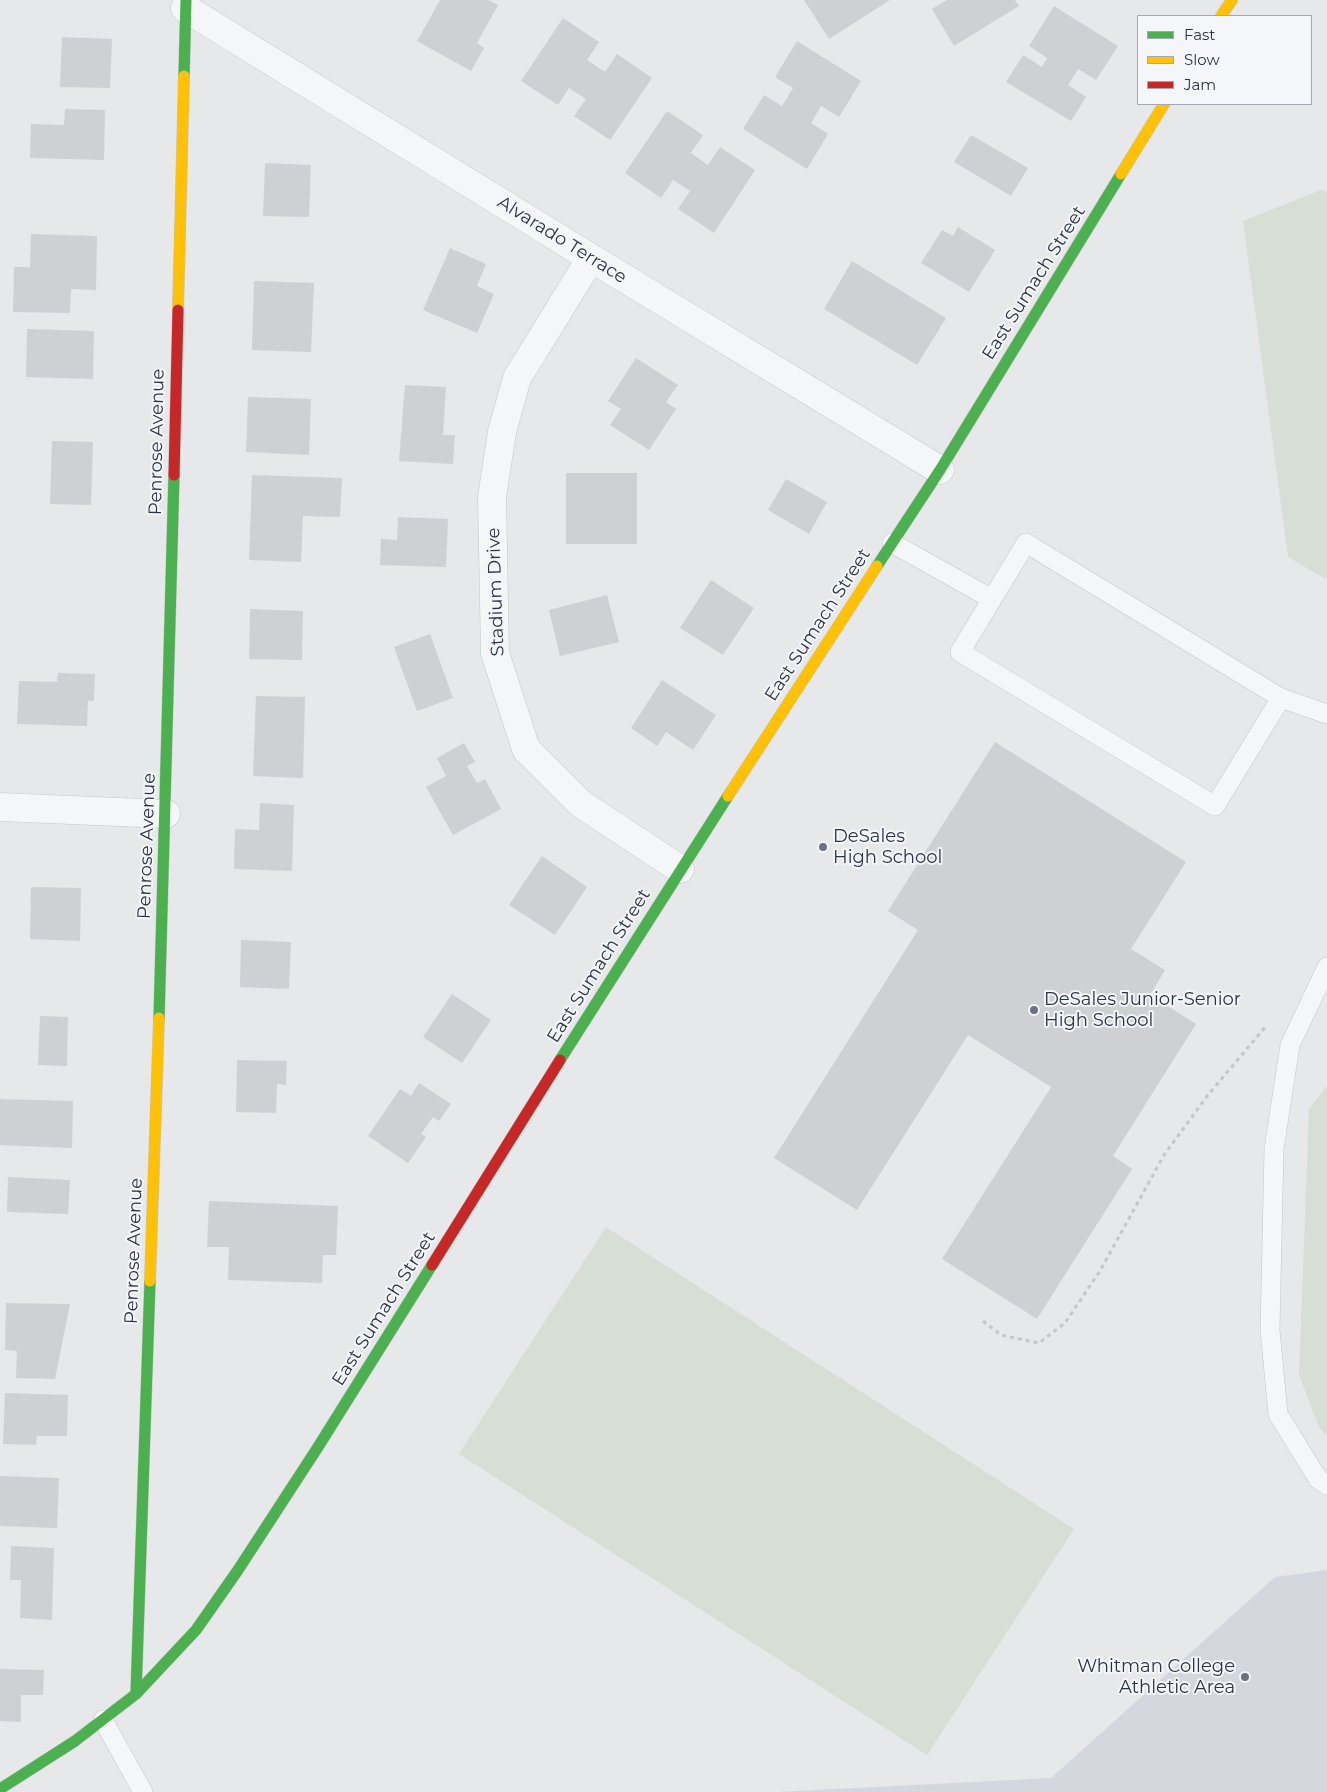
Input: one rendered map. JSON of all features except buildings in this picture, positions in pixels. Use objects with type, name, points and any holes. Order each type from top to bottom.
[{"type":"street","points":[[1222,15],[1232,0]]},
{"type":"street","name":"Alvarado Terrace","points":[[186,4],[591,258],[940,470]]},
{"type":"street","name":"Penrose Avenue","points":[[136,1694],[166,814],[186,4]]},
{"type":"street","name":"East Sumach Street","points":[[0,1790],[74,1741],[136,1694],[196,1630],[238,1570],[318,1447],[680,869],[940,470],[1163,105]]},
{"type":"street","name":"Stadium Drive","points":[[591,258],[517,378],[502,432],[492,497],[495,653],[526,749],[581,804],[680,869]]},
{"type":"street","points":[[0,807],[166,814]]},
{"type":"lane","points":[[892,543],[992,599]]},
{"type":"lane","points":[[1281,698],[1215,806],[960,652],[1026,544],[1281,698],[1327,714]]},
{"type":"lane","points":[[1327,968],[1290,1045],[1288,1054],[1274,1149],[1270,1330],[1278,1414],[1318,1479],[1327,1485]]},
{"type":"lane","points":[[103,1720],[143,1792]]},
{"type":"path","points":[[983,1321],[1001,1335],[1039,1343],[1066,1323],[1100,1271],[1164,1155],[1208,1094],[1273,1019]]},
{"type":"shaded area","points":[[1321,190],[1327,192],[1327,577],[1324,578],[1288,557],[1243,221]]},
{"type":"shaded area","points":[[1327,1086],[1327,1435],[1320,1429],[1299,1375],[1309,1109]]},
{"type":"shaded area","points":[[606,1227],[1074,1529],[927,1755],[459,1454]]},
{"type":"shaded area","name":"Whitman College Athletic Area","points":[[1327,1570],[1327,1792],[777,1792],[1051,1778],[1275,1577]]},
{"type":"traffic: fast","points":[[184,76],[186,0]]},
{"type":"traffic: fast","points":[[877,566],[940,470],[1121,174]]},
{"type":"traffic: fast","points":[[159,1018],[174,475]]},
{"type":"traffic: fast","points":[[560,1060],[728,796]]},
{"type":"traffic: fast","points":[[0,1789],[75,1741],[136,1694],[196,1630],[238,1570],[318,1447],[432,1265]]},
{"type":"traffic: fast","points":[[136,1694],[150,1281]]},
{"type":"traffic: slow","points":[[1222,15],[1232,0]]},
{"type":"traffic: slow","points":[[178,310],[184,76]]},
{"type":"traffic: slow","points":[[1121,174],[1163,105]]},
{"type":"traffic: slow","points":[[728,796],[877,566]]},
{"type":"traffic: slow","points":[[150,1281],[159,1018]]},
{"type":"traffic: jam","points":[[174,475],[178,310]]},
{"type":"traffic: jam","points":[[432,1265],[560,1060]]},
{"type":"place","name":"DeSales High School","points":[[823,847]]},
{"type":"place","name":"DeSales Junior-Senior High School","points":[[1034,1010]]},
{"type":"place","name":"Whitman College Athletic Area","points":[[1245,1677]]}]
